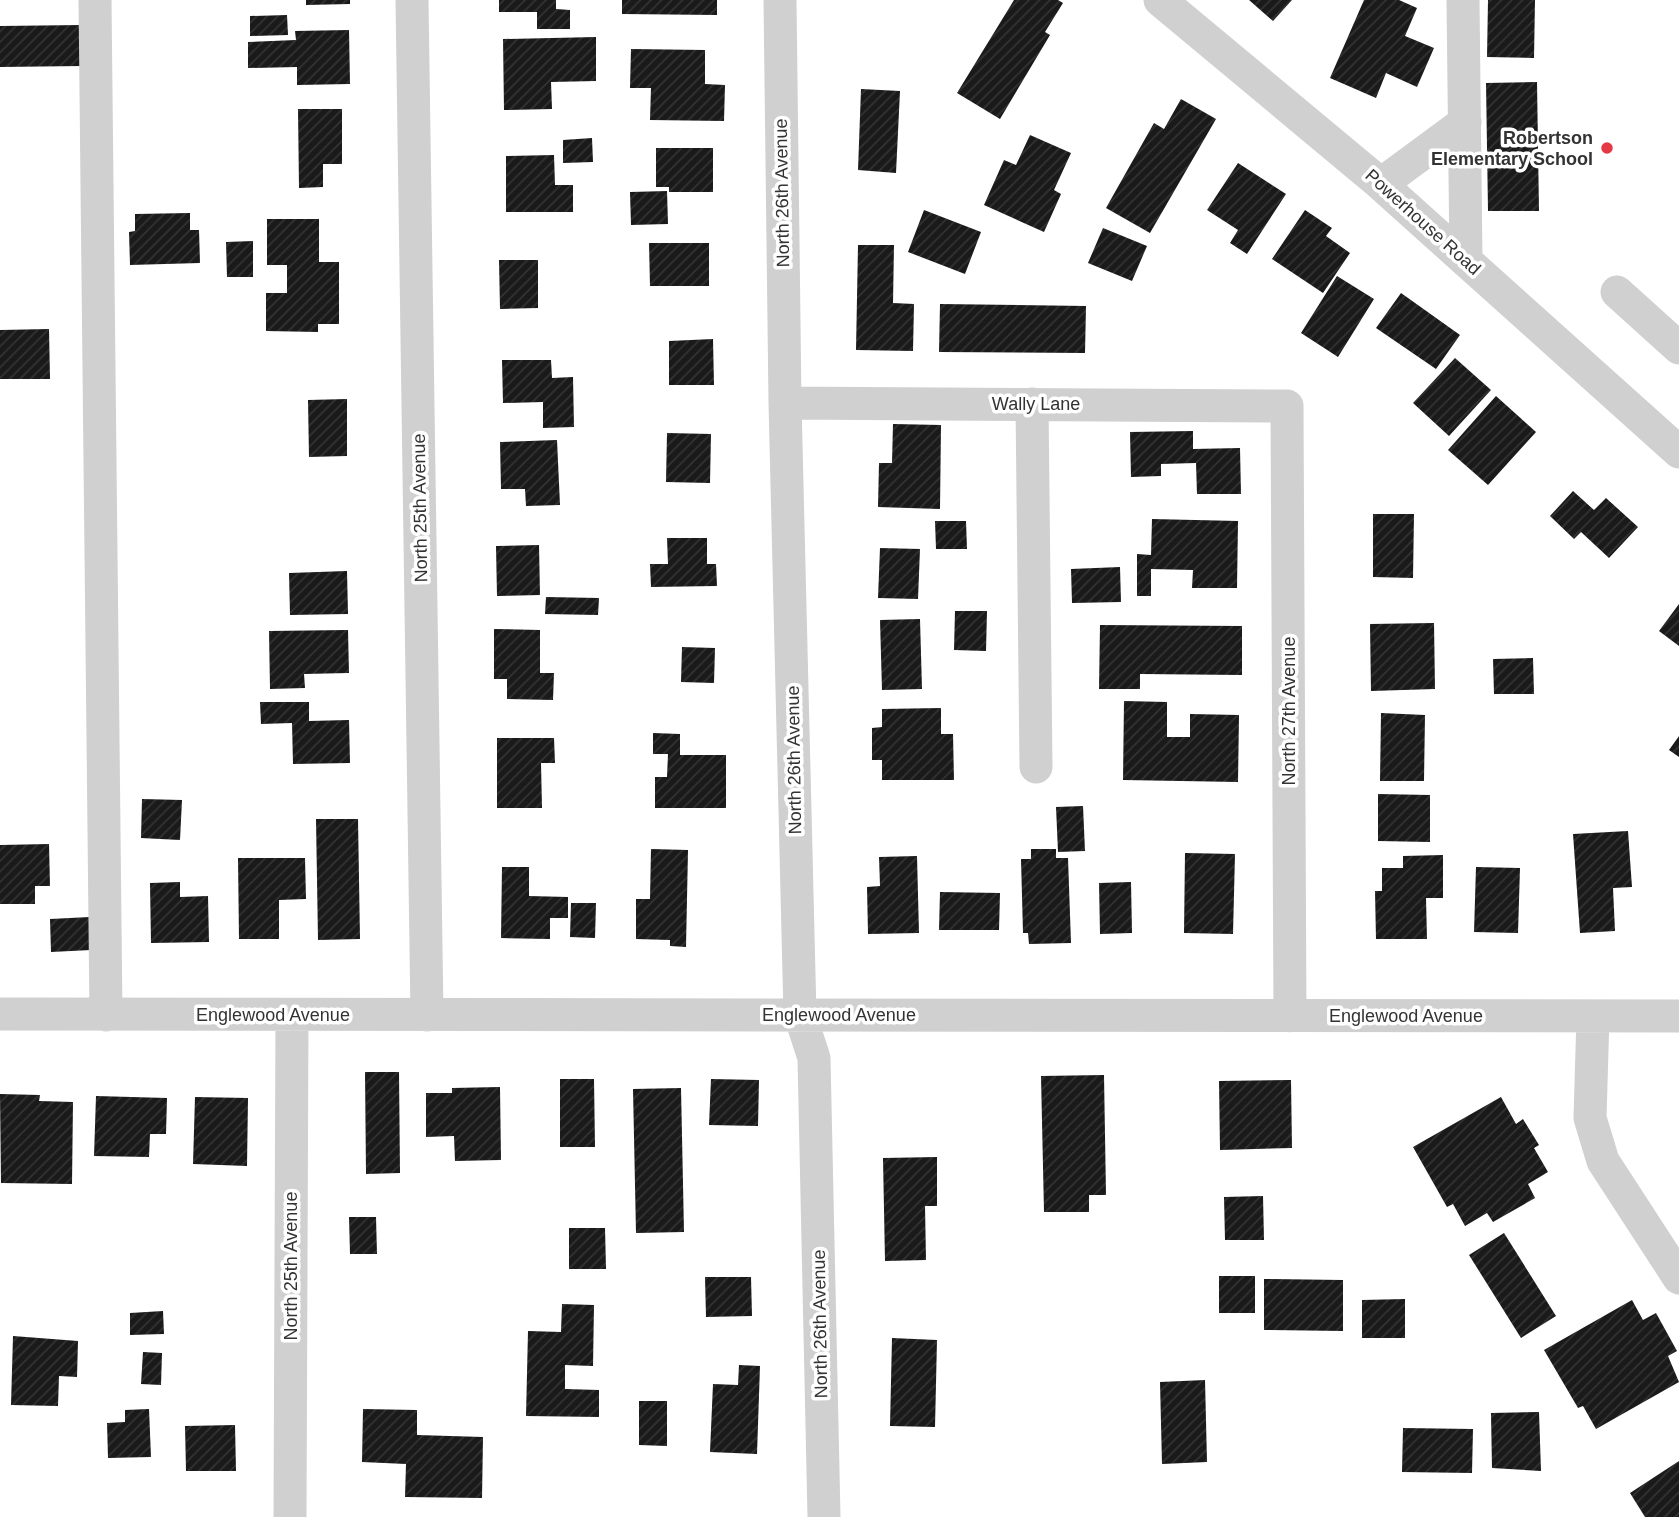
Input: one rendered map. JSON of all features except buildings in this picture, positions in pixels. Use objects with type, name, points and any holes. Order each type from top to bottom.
[{"type":"street","points":[[95,0],[106,1015]]},
{"type":"street","name":"North 25th Avenue","points":[[412,0],[427,1015]]},
{"type":"street","name":"North 26th Avenue","points":[[780,0],[785,403],[800,1015],[814,1058],[824,1517]]},
{"type":"street","name":"Powerhouse Road","points":[[1160,0],[1381,184],[1679,452]]},
{"type":"street","points":[[1463,0],[1466,261]]},
{"type":"street","points":[[1381,184],[1465,122]]},
{"type":"street","points":[[1617,292],[1679,348]]},
{"type":"street","name":"Wally Lane","points":[[785,403],[1287,405]]},
{"type":"street","points":[[1032,404],[1036,767]]},
{"type":"street","name":"North 27th Avenue","points":[[1287,405],[1290,1016]]},
{"type":"street","name":"Englewood Avenue","points":[[0,1014],[1679,1016]]},
{"type":"street","name":"North 25th Avenue","points":[[290,1517],[292,1015]]},
{"type":"street","points":[[1593,1016],[1590,1118],[1603,1161],[1679,1278]]},
{"type":"place","name":"Robertson Elementary School","points":[[1607,148]]}]
